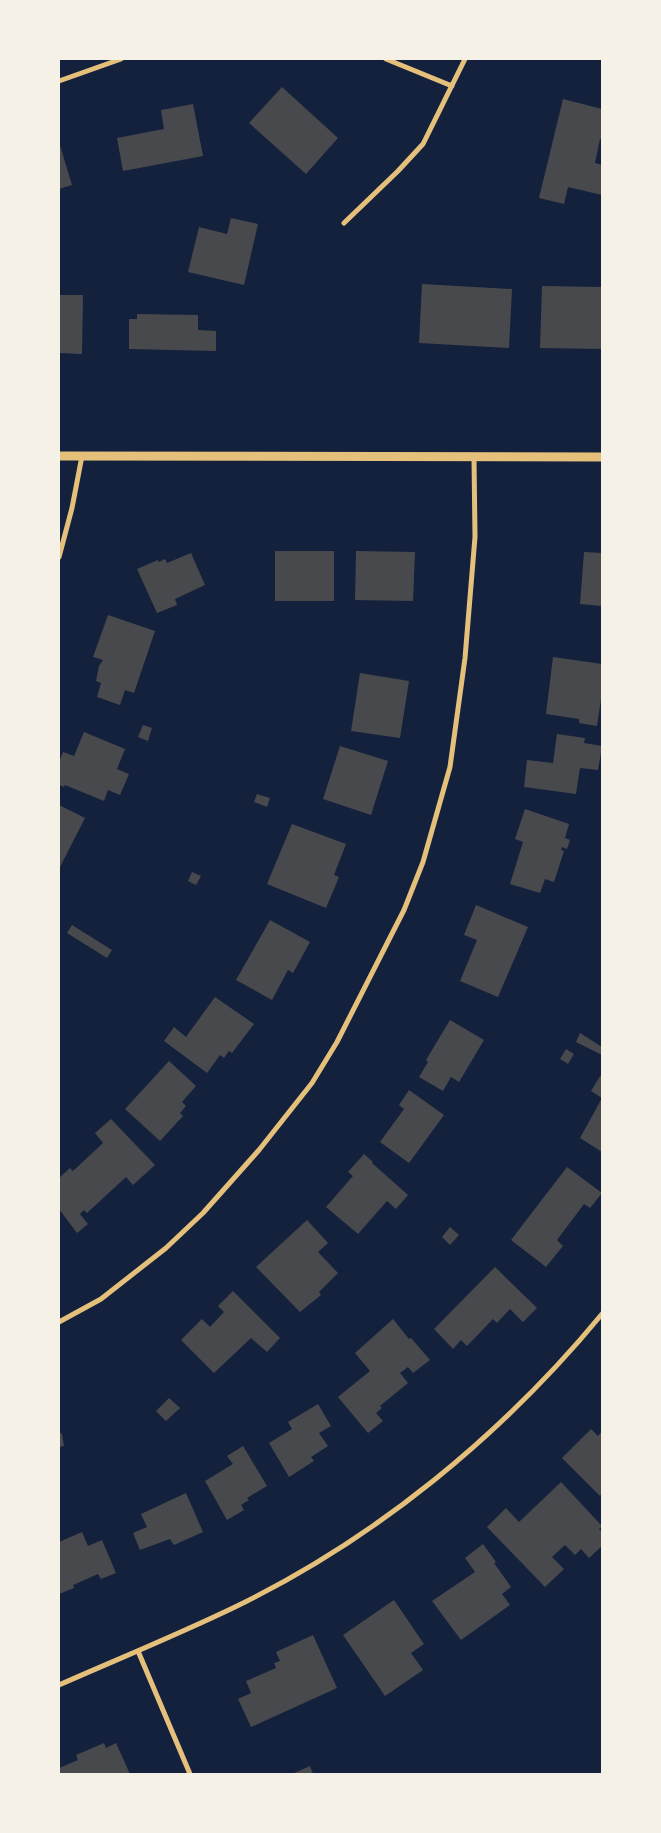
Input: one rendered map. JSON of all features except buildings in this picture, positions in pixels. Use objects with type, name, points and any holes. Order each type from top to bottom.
[{"type":"street","points":[[59,81],[121,59]]},
{"type":"street","points":[[386,59],[452,86]]},
{"type":"street","points":[[344,223],[398,171],[422,144],[465,59]]},
{"type":"street","points":[[59,456],[602,457]]},
{"type":"street","points":[[59,557],[72,508],[82,456]]},
{"type":"street","points":[[59,1322],[101,1299],[166,1248],[203,1213],[259,1150],[312,1083],[337,1042],[404,910],[423,862],[450,767],[465,658],[476,537],[474,458]]},
{"type":"street","points":[[59,1685],[138,1651],[275,1586],[345,1544],[382,1519],[442,1474],[492,1430],[562,1360],[602,1314]]},
{"type":"street","points":[[138,1651],[190,1774]]}]
